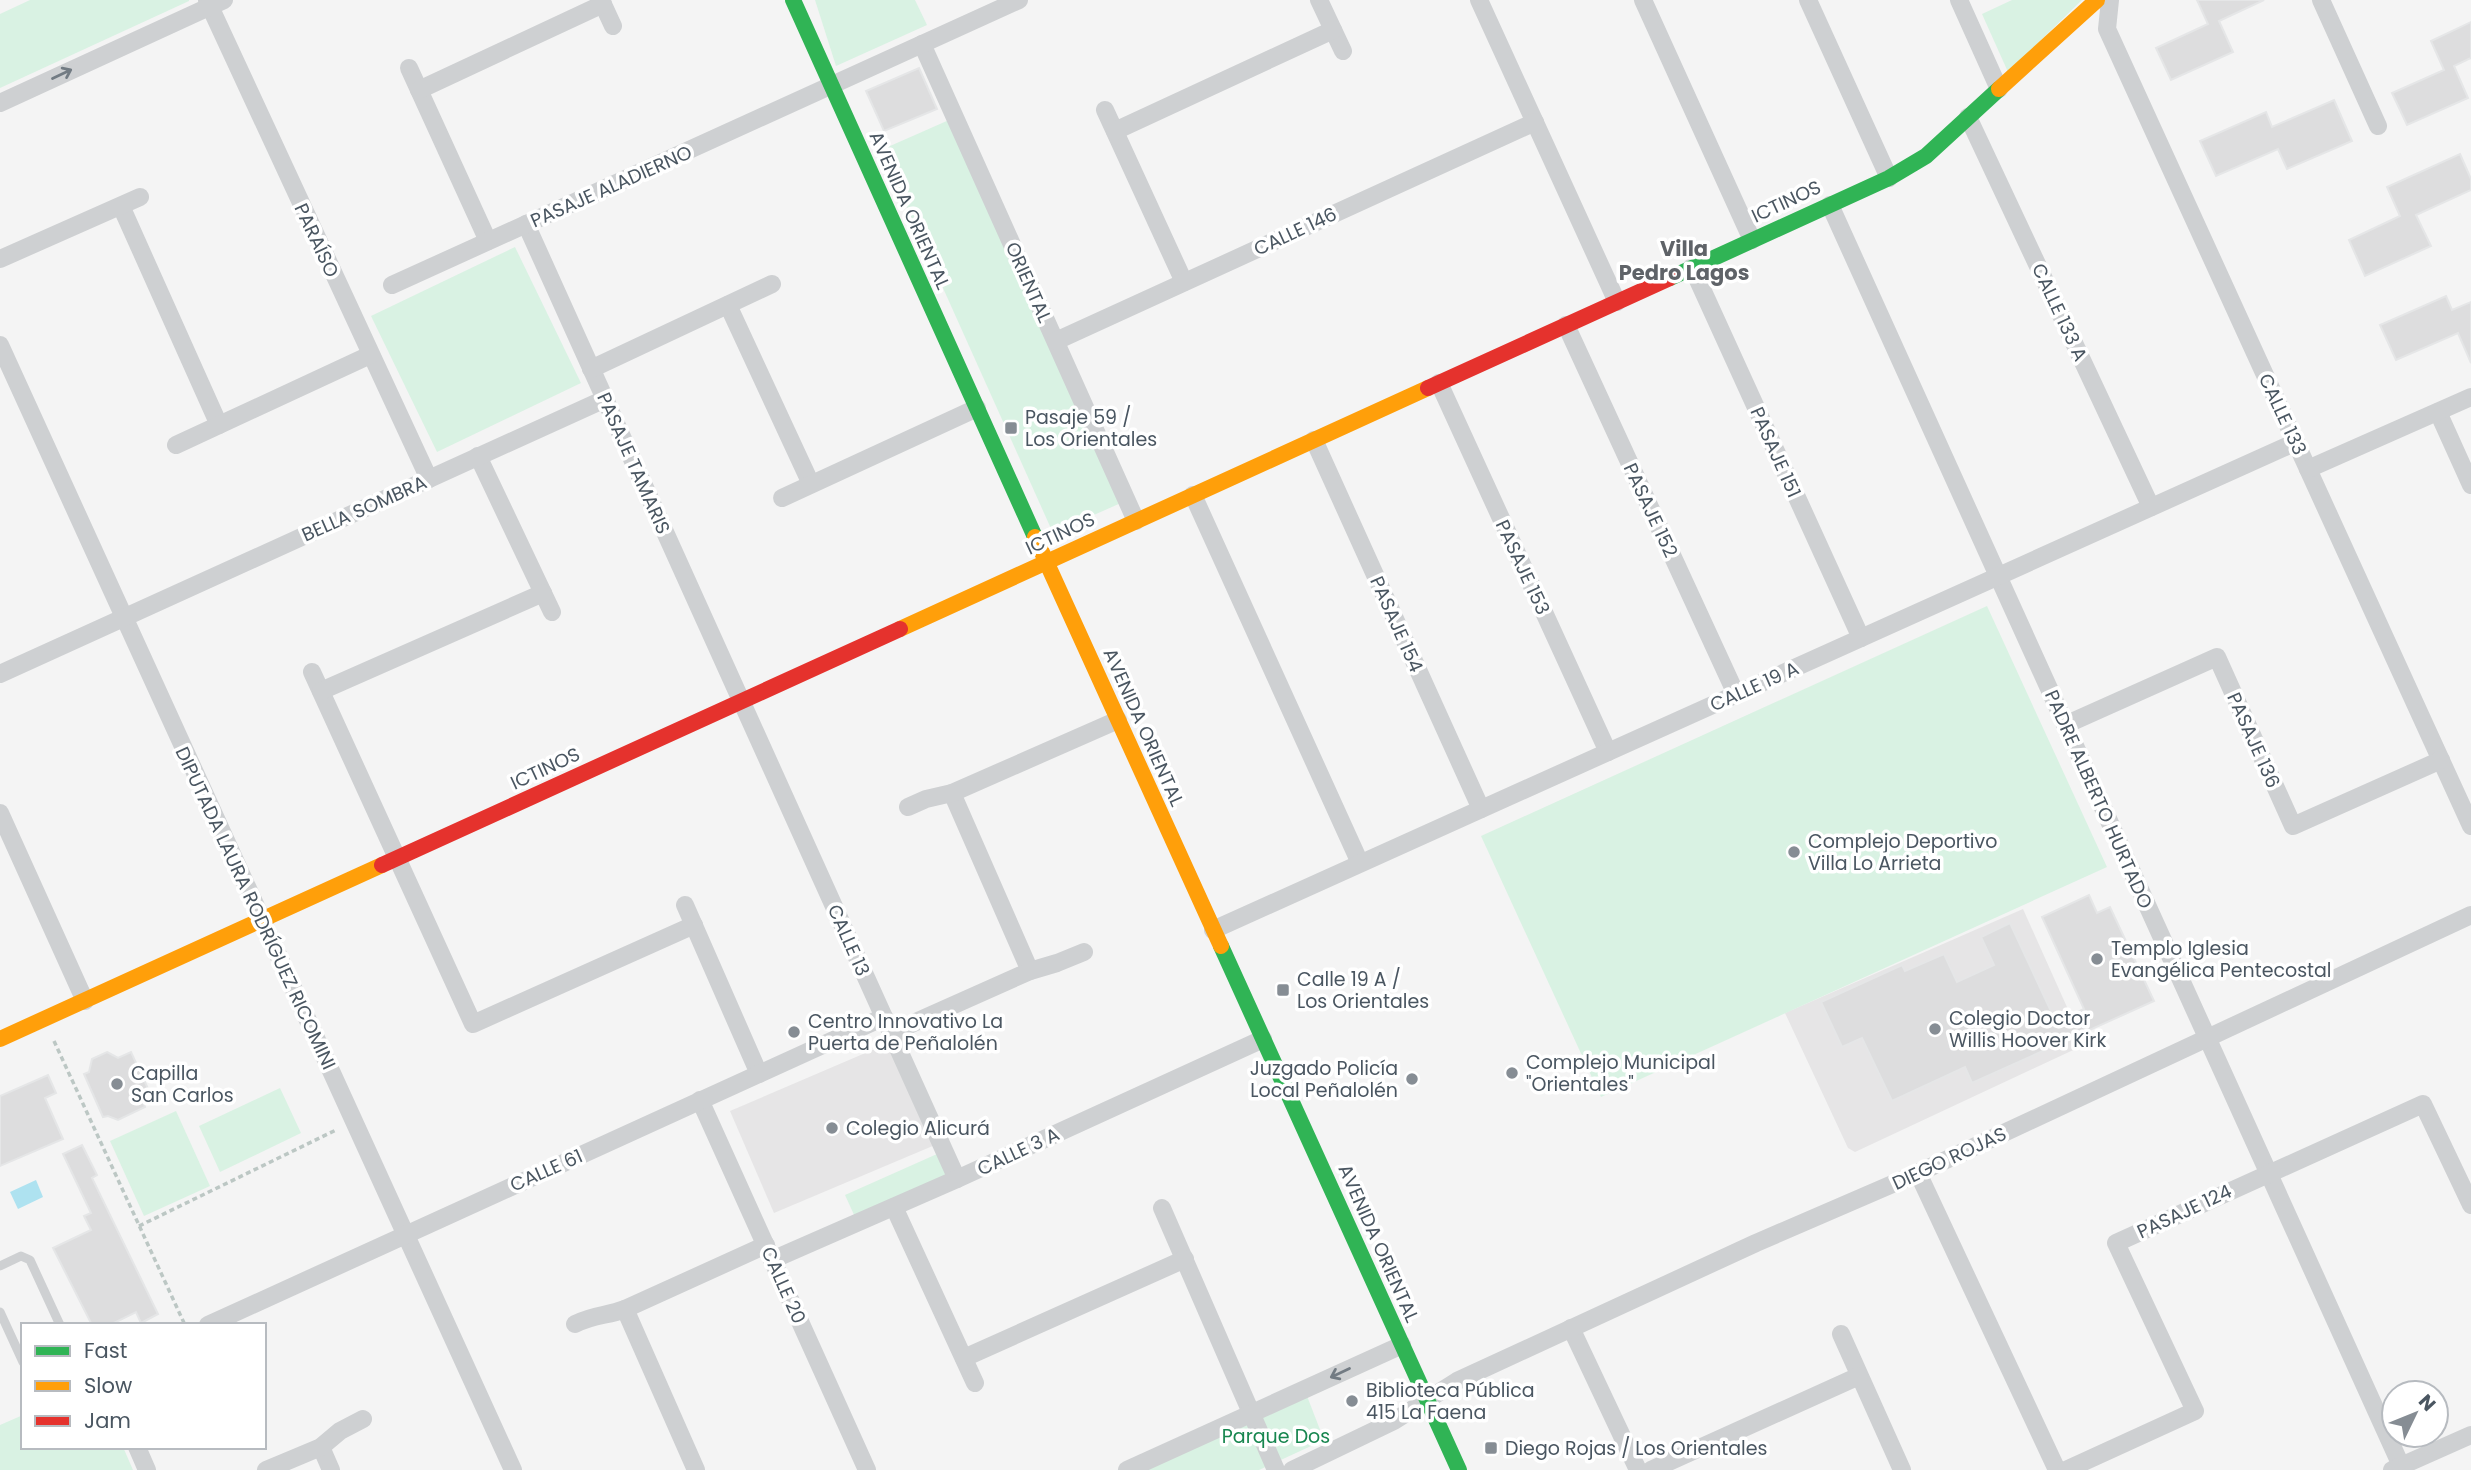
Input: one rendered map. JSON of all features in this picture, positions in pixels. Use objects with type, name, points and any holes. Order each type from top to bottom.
[{"type":"street","name":"AVENIDA ORIENTAL","points":[[793,0],[1459,1470]]},
{"type":"street","name":"PASAJE ALADIERNO","points":[[392,285],[1019,0]]},
{"type":"street","points":[[1319,0],[1343,51]]},
{"type":"street","points":[[1479,0],[1617,302]]},
{"type":"street","points":[[1643,0],[1752,240]]},
{"type":"street","points":[[1808,0],[1889,178]]},
{"type":"street","points":[[1959,0],[1999,89]]},
{"type":"street","name":"ICTINOS","points":[[0,1040],[1889,178],[1926,156],[2097,0]]},
{"type":"street","name":"CALLE 133","points":[[2110,0],[2107,29],[2471,826]]},
{"type":"street","points":[[2321,0],[2378,126]]},
{"type":"street","points":[[0,103],[214,2]]},
{"type":"street","name":"PARAÍSO","points":[[214,2],[370,355],[429,479]]},
{"type":"street","points":[[419,90],[602,2],[613,26]]},
{"type":"street","points":[[1115,131],[1333,30]]},
{"type":"street","name":"ORIENTAL","points":[[922,44],[1136,521]]},
{"type":"street","points":[[410,68],[488,241]]},
{"type":"street","points":[[1105,110],[1184,282]]},
{"type":"street","name":"CALLE 133 A","points":[[1968,117],[2151,507]]},
{"type":"street","name":"CALLE 146","points":[[1056,341],[1535,122]]},
{"type":"street","points":[[0,259],[140,197]]},
{"type":"street","name":"PADRE ALBERTO HURTADO","points":[[1830,205],[2268,1172],[2399,1469]]},
{"type":"street","points":[[121,206],[219,425]]},
{"type":"street","name":"PASAJE TAMARIS","points":[[526,224],[741,701]]},
{"type":"street","name":"PASAJE 151","points":[[1692,267],[1861,638]]},
{"type":"street","points":[[591,369],[772,284]]},
{"type":"street","points":[[728,304],[811,484]]},
{"type":"street","name":"PASAJE 152","points":[[1566,325],[1736,694]]},
{"type":"street","name":"DIPUTADA LAURA RODRÍGUEZ RICOMINI","points":[[0,345],[513,1470]]},
{"type":"street","points":[[176,445],[370,355]]},
{"type":"street","name":"PASAJE 153","points":[[1439,383],[1608,751]]},
{"type":"street","points":[[2308,469],[2471,397]]},
{"type":"street","name":"BELLA SOMBRA","points":[[0,674],[605,399]]},
{"type":"street","points":[[782,498],[976,408]]},
{"type":"street","points":[[2438,412],[2471,485]]},
{"type":"street","name":"PASAJE 154","points":[[1314,440],[1481,809]]},
{"type":"street","name":"CALLE 19 A","points":[[1213,930],[2295,442]]},
{"type":"street","points":[[478,456],[552,612]]},
{"type":"street","points":[[1193,495],[1360,863]]},
{"type":"street","points":[[321,691],[543,593]]},
{"type":"street","name":"PASAJE 136","points":[[2066,725],[2217,657],[2293,826],[2441,760]]},
{"type":"street","points":[[312,672],[473,1024],[694,925]]},
{"type":"street","name":"CALLE 13","points":[[741,701],[957,1179]]},
{"type":"street","points":[[908,807],[926,799],[952,793],[1118,720]]},
{"type":"street","points":[[952,793],[1030,971]]},
{"type":"street","points":[[0,813],[6,841],[85,1001]]},
{"type":"street","points":[[685,905],[759,1074]]},
{"type":"street","name":"DIEGO ROJAS","points":[[1293,1470],[1394,1421],[1457,1381],[1756,1243],[1918,1173],[2471,915]]},
{"type":"street","name":"CALLE 61","points":[[212,1323],[759,1074],[1084,952]]},
{"type":"street","name":"CALLE 3 A","points":[[576,1324],[591,1316],[625,1309],[769,1252],[894,1207],[1263,1039]]},
{"type":"street","name":"CALLE 20","points":[[700,1100],[867,1470]]},
{"type":"street","name":"PASAJE 124","points":[[2066,1470],[2195,1411],[2116,1243],[2423,1104],[2471,1205]]},
{"type":"street","points":[[1918,1173],[2057,1470]]},
{"type":"street","points":[[894,1207],[975,1383]]},
{"type":"street","points":[[1162,1208],[1276,1470]]},
{"type":"street","points":[[964,1358],[1185,1259]]},
{"type":"street","points":[[625,1309],[696,1470]]},
{"type":"street","points":[[1572,1328],[1638,1470]]},
{"type":"street","points":[[1841,1334],[1902,1470]]},
{"type":"street","points":[[1127,1470],[1402,1345]]},
{"type":"street","points":[[1651,1470],[1859,1376]]},
{"type":"street","points":[[267,1470],[321,1447],[340,1431],[363,1419]]},
{"type":"street","points":[[2399,1469],[2471,1435]]},
{"type":"street","points":[[321,1447],[331,1470]]},
{"type":"street","points":[[138,1449],[148,1470]]},
{"type":"lane","points":[[0,1266],[21,1256],[30,1261],[59,1323]]},
{"type":"lane","points":[[0,1312],[21,1358]]},
{"type":"path","points":[[44,1020],[184,1323]]},
{"type":"path","points":[[139,1226],[354,1122]]},
{"type":"shaded area","name":"Colegio Doctor Willis Hoover Kirk","points":[[2023,909],[2084,1045],[1855,1152],[1848,1148],[1785,1013]]},
{"type":"shaded area","name":"Colegio Alicurá","points":[[891,1042],[935,1145],[774,1213],[730,1111]]},
{"type":"green space","points":[[30,0],[189,1],[0,88],[0,14]]},
{"type":"green space","points":[[815,0],[915,0],[927,25],[836,66]]},
{"type":"green space","points":[[2012,0],[2082,0],[2008,72],[1982,14]]},
{"type":"green space","points":[[949,120],[1121,503],[1053,533],[881,150]]},
{"type":"green space","points":[[515,247],[581,383],[437,452],[371,316]]},
{"type":"green space","name":"Complejo Deportivo Villa Lo Arrieta","points":[[1987,606],[2107,867],[1601,1097],[1481,836]]},
{"type":"green space","points":[[280,1088],[301,1133],[220,1172],[199,1126]]},
{"type":"green space","points":[[176,1111],[210,1186],[144,1216],[110,1141]]},
{"type":"green space","points":[[937,1154],[947,1176],[855,1217],[845,1195]]},
{"type":"green space","name":"Parque Dos","points":[[1307,1396],[1324,1440],[1259,1470],[1145,1470]]},
{"type":"green space","points":[[21,1416],[21,1449],[124,1449],[133,1470],[0,1470],[0,1425]]},
{"type":"water","points":[[36,1180],[43,1197],[18,1209],[10,1192]]},
{"type":"building","points":[[2197,0],[2264,0],[2219,21],[2233,52],[2171,80],[2156,48],[2208,24]]},
{"type":"building","points":[[2471,22],[2471,58],[2454,66],[2468,98],[2407,125],[2392,93],[2444,70],[2431,41]]},
{"type":"building","points":[[919,68],[937,109],[884,131],[866,91]]},
{"type":"building","points":[[2334,100],[2352,141],[2287,169],[2278,149],[2216,176],[2200,141],[2266,112],[2272,127]]},
{"type":"building","points":[[2460,154],[2471,179],[2471,190],[2416,215],[2431,246],[2365,276],[2349,240],[2400,216],[2387,187]]},
{"type":"building","points":[[2446,296],[2452,310],[2471,302],[2471,363],[2458,333],[2396,360],[2380,325]]},
{"type":"building","points":[[2089,895],[2097,913],[2110,907],[2154,1001],[1972,1083],[1965,1067],[1892,1101],[1862,1038],[1842,1047],[1821,1002],[1902,965],[1905,971],[1944,954],[1957,982],[1994,965],[1981,937],[2010,923],[2056,1022],[2084,1009],[2042,917]]},
{"type":"building","name":"Capilla San Carlos","points":[[107,1052],[118,1058],[131,1052],[151,1095],[143,1099],[145,1107],[118,1120],[103,1117],[84,1074],[89,1072],[92,1059]]},
{"type":"building","points":[[48,1075],[56,1093],[45,1098],[63,1139],[0,1166],[0,1096]]},
{"type":"building","points":[[82,1145],[97,1175],[92,1178],[158,1314],[141,1323],[136,1312],[114,1323],[91,1323],[53,1248],[91,1230],[84,1216],[91,1213],[63,1154]]},
{"type":"traffic: fast","points":[[793,0],[1035,537]]},
{"type":"traffic: fast","points":[[1670,278],[1889,178],[1926,156],[1999,89]]},
{"type":"traffic: fast","points":[[1221,946],[1459,1470]]},
{"type":"traffic: slow","points":[[1999,89],[2097,0]]},
{"type":"traffic: slow","points":[[900,629],[1428,388]]},
{"type":"traffic: slow","points":[[1035,537],[1221,946]]},
{"type":"traffic: slow","points":[[0,1039],[382,865]]},
{"type":"traffic: jam","points":[[1428,388],[1670,278]]},
{"type":"traffic: jam","points":[[382,865],[900,629]]},
{"type":"place","name":"Pasaje 59 / Los Orientales","points":[[1011,428]]},
{"type":"place","name":"Complejo Deportivo Villa Lo Arrieta","points":[[1794,852]]},
{"type":"place","name":"Templo Iglesia Evangélica Pentecostal","points":[[2097,959]]},
{"type":"place","name":"Calle 19 A / Los Orientales","points":[[1283,990]]},
{"type":"place","name":"Colegio Doctor Willis Hoover Kirk","points":[[1935,1029]]},
{"type":"place","name":"Centro Innovativo La Puerta de Peñalolén","points":[[794,1032]]},
{"type":"place","name":"Complejo Municipal \"Orientales\"","points":[[1512,1073]]},
{"type":"place","name":"Juzgado Policía Local Peñalolén","points":[[1412,1079]]},
{"type":"place","name":"Capilla San Carlos","points":[[117,1084]]},
{"type":"place","name":"Colegio Alicurá","points":[[832,1128]]},
{"type":"place","name":"Biblioteca Pública 415 La Faena","points":[[1352,1401]]},
{"type":"place","name":"Diego Rojas / Los Orientales","points":[[1491,1448]]},
{"type":"district","name":"Villa Pedro Lagos","points":[[1684,261]]}]
